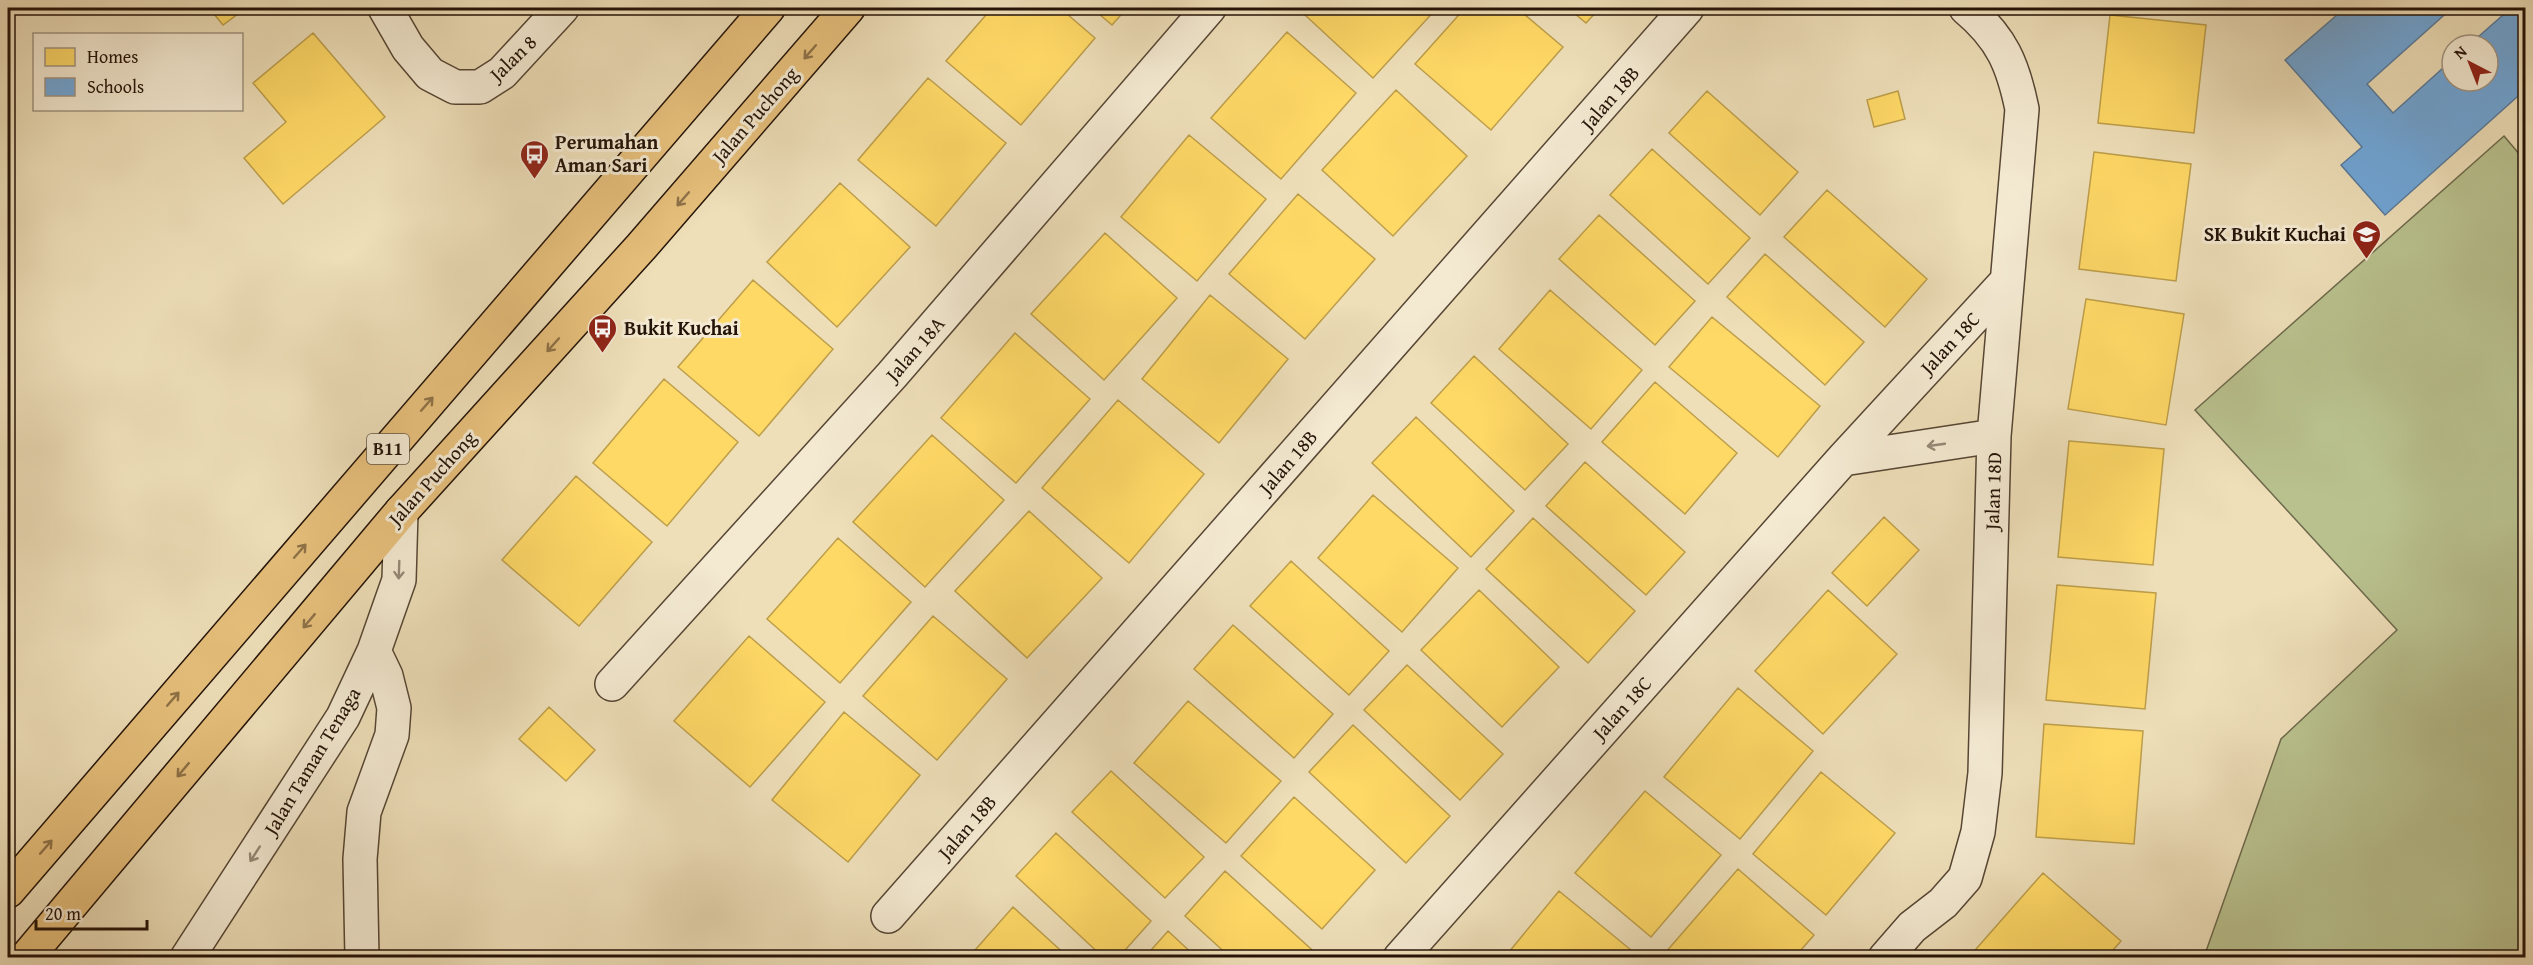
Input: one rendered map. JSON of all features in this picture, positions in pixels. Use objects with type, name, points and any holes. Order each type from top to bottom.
[{"type":"main road","name":"B11","points":[[8,891],[768,8]]},
{"type":"main road","name":"Jalan Puchong","points":[[26,957],[401,512],[641,247],[848,8]]},
{"type":"street","name":"Jalan 8","points":[[385,8],[408,48],[430,74],[454,87],[480,87],[502,73],[562,8]]},
{"type":"street","name":"Jalan 18A","points":[[612,684],[892,375],[1209,8]]},
{"type":"street","name":"Jalan 18B","points":[[888,916],[1688,8]]},
{"type":"street","name":"Jalan 18D","points":[[1885,957],[1912,927],[1943,903],[1965,878],[1978,832],[1985,773],[1994,436],[2022,109],[2014,72],[1998,42],[1966,8]]},
{"type":"street","name":"Jalan 18C","points":[[1400,957],[1843,459],[2007,281]]},
{"type":"street","points":[[1843,459],[1994,436]]},
{"type":"street","name":"Jalan Taman Tenaga","points":[[187,957],[343,717],[374,651],[399,580],[401,512]]},
{"type":"street","points":[[362,957],[360,859],[364,812],[392,735],[394,708],[386,676],[374,651]]},
{"type":"green space","points":[[2504,136],[2526,162],[2525,957],[2204,957],[2281,739],[2397,630],[2195,410]]},
{"type":"building: Homes","points":[[209,8],[246,8],[223,25]]},
{"type":"building: Homes","points":[[992,8],[1060,8],[1095,38],[1021,125],[946,61]]},
{"type":"building: Homes","points":[[1092,8],[1127,8],[1112,25]]},
{"type":"building: Homes","points":[[1311,8],[1437,8],[1373,78],[1305,15]]},
{"type":"building: Homes","points":[[1465,8],[1517,8],[1563,47],[1491,130],[1415,64]]},
{"type":"building: Homes","points":[[1568,8],[1600,8],[1586,23]]},
{"type":"building: Homes","points":[[2110,15],[2206,25],[2194,133],[2098,123]]},
{"type":"building: Homes","points":[[1287,32],[1356,93],[1281,179],[1211,118]]},
{"type":"building: Homes","points":[[313,33],[385,117],[283,204],[244,158],[286,122],[253,83]]},
{"type":"building: Homes","points":[[928,78],[1006,143],[936,226],[858,160]]},
{"type":"building: Homes","points":[[1396,90],[1467,156],[1393,236],[1322,170]]},
{"type":"building: Homes","points":[[1707,91],[1798,172],[1760,215],[1669,133]]},
{"type":"building: Homes","points":[[1898,91],[1905,119],[1874,127],[1867,100]]},
{"type":"building: Homes","points":[[1189,135],[1266,199],[1197,281],[1121,217]]},
{"type":"building: Homes","points":[[1652,149],[1750,238],[1708,284],[1610,195]]},
{"type":"building: Homes","points":[[2094,152],[2191,164],[2176,281],[2079,269]]},
{"type":"building: Homes","points":[[840,183],[910,247],[837,327],[767,262]]},
{"type":"building: Homes","points":[[1827,190],[1927,279],[1885,327],[1784,237]]},
{"type":"building: Homes","points":[[1298,194],[1375,259],[1305,339],[1229,274]]},
{"type":"building: Homes","points":[[1599,215],[1695,301],[1655,345],[1559,259]]},
{"type":"building: Homes","points":[[1105,233],[1177,298],[1104,380],[1031,314]]},
{"type":"building: Homes","points":[[1765,254],[1864,342],[1825,385],[1727,297]]},
{"type":"building: Homes","points":[[753,280],[833,349],[759,436],[678,367]]},
{"type":"building: Homes","points":[[1550,290],[1642,370],[1591,429],[1499,349]]},
{"type":"building: Homes","points":[[1210,295],[1288,359],[1219,443],[1142,379]]},
{"type":"building: Homes","points":[[2086,299],[2184,314],[2166,425],[2068,409]]},
{"type":"building: Homes","points":[[1712,317],[1820,406],[1778,457],[1669,367]]},
{"type":"building: Homes","points":[[1015,333],[1090,399],[1016,483],[941,418]]},
{"type":"building: Homes","points":[[1474,356],[1568,444],[1525,490],[1431,403]]},
{"type":"building: Homes","points":[[664,379],[738,442],[667,526],[593,463]]},
{"type":"building: Homes","points":[[1655,382],[1737,453],[1685,514],[1602,442]]},
{"type":"building: Homes","points":[[1118,400],[1204,474],[1129,563],[1042,488]]},
{"type":"building: Homes","points":[[1416,417],[1514,511],[1471,557],[1372,463]]},
{"type":"building: Homes","points":[[932,435],[1004,500],[925,587],[853,522]]},
{"type":"building: Homes","points":[[2069,441],[2164,449],[2153,565],[2058,557]]},
{"type":"building: Homes","points":[[1585,462],[1685,552],[1646,595],[1546,506]]},
{"type":"building: Homes","points":[[576,476],[652,542],[579,626],[502,560]]},
{"type":"building: Homes","points":[[1373,495],[1458,568],[1402,632],[1318,558]]},
{"type":"building: Homes","points":[[1029,511],[1102,578],[1027,658],[955,591]]},
{"type":"building: Homes","points":[[1884,517],[1919,550],[1867,606],[1832,573]]},
{"type":"building: Homes","points":[[1533,518],[1635,611],[1588,663],[1486,569]]},
{"type":"building: Homes","points":[[838,538],[911,602],[840,683],[767,619]]},
{"type":"building: Homes","points":[[1291,561],[1389,651],[1349,695],[1250,606]]},
{"type":"building: Homes","points":[[2057,585],[2156,593],[2145,709],[2046,700]]},
{"type":"building: Homes","points":[[1479,590],[1559,667],[1502,727],[1421,650]]},
{"type":"building: Homes","points":[[1828,590],[1897,654],[1823,734],[1755,671]]},
{"type":"building: Homes","points":[[933,616],[1007,679],[937,760],[863,696]]},
{"type":"building: Homes","points":[[1233,625],[1333,714],[1294,758],[1194,669]]},
{"type":"building: Homes","points":[[749,636],[825,702],[750,787],[674,721]]},
{"type":"building: Homes","points":[[1407,665],[1503,754],[1460,800],[1364,710]]},
{"type":"building: Homes","points":[[1738,688],[1813,751],[1740,839],[1664,777]]},
{"type":"building: Homes","points":[[1188,701],[1281,781],[1226,843],[1134,763]]},
{"type":"building: Homes","points":[[549,707],[595,750],[566,781],[519,739]]},
{"type":"building: Homes","points":[[844,712],[920,775],[848,862],[772,800]]},
{"type":"building: Homes","points":[[2044,724],[2143,731],[2134,844],[2036,837]]},
{"type":"building: Homes","points":[[1353,725],[1450,816],[1406,863],[1309,772]]},
{"type":"building: Homes","points":[[1111,771],[1204,857],[1165,898],[1072,812]]},
{"type":"building: Homes","points":[[1821,772],[1895,833],[1826,915],[1753,854]]},
{"type":"building: Homes","points":[[1645,791],[1721,855],[1651,937],[1575,873]]},
{"type":"building: Homes","points":[[1294,797],[1375,870],[1322,929],[1241,856]]},
{"type":"building: Homes","points":[[1056,833],[1151,921],[1118,958],[1104,958],[1016,876]]},
{"type":"building: Homes","points":[[1738,869],[1814,935],[1794,958],[1670,958],[1665,953]]},
{"type":"building: Homes","points":[[1225,871],[1321,958],[1231,958],[1185,916]]},
{"type":"building: Homes","points":[[2043,873],[2121,941],[2106,958],[1969,957]]},
{"type":"building: Homes","points":[[1559,891],[1631,950],[1625,958],[1504,958]]},
{"type":"building: Homes","points":[[1013,907],[1069,958],[968,958]]},
{"type":"building: Homes","points":[[1168,931],[1197,958],[1144,958]]},
{"type":"building: Homes","points":[[413,953],[430,954],[435,958],[407,958]]},
{"type":"building: Schools","points":[[2345,8],[2452,8],[2367,84],[2393,113],[2440,71],[2440,93],[2500,93],[2500,33],[2483,33],[2511,8],[2526,8],[2526,89],[2385,215],[2341,165],[2362,147],[2285,60]]},
{"type":"place","name":"Perumahan Aman Sari","points":[[534,180]]},
{"type":"place","name":"SK Bukit Kuchai","points":[[2367,260]]},
{"type":"place","name":"Bukit Kuchai","points":[[603,354]]}]
